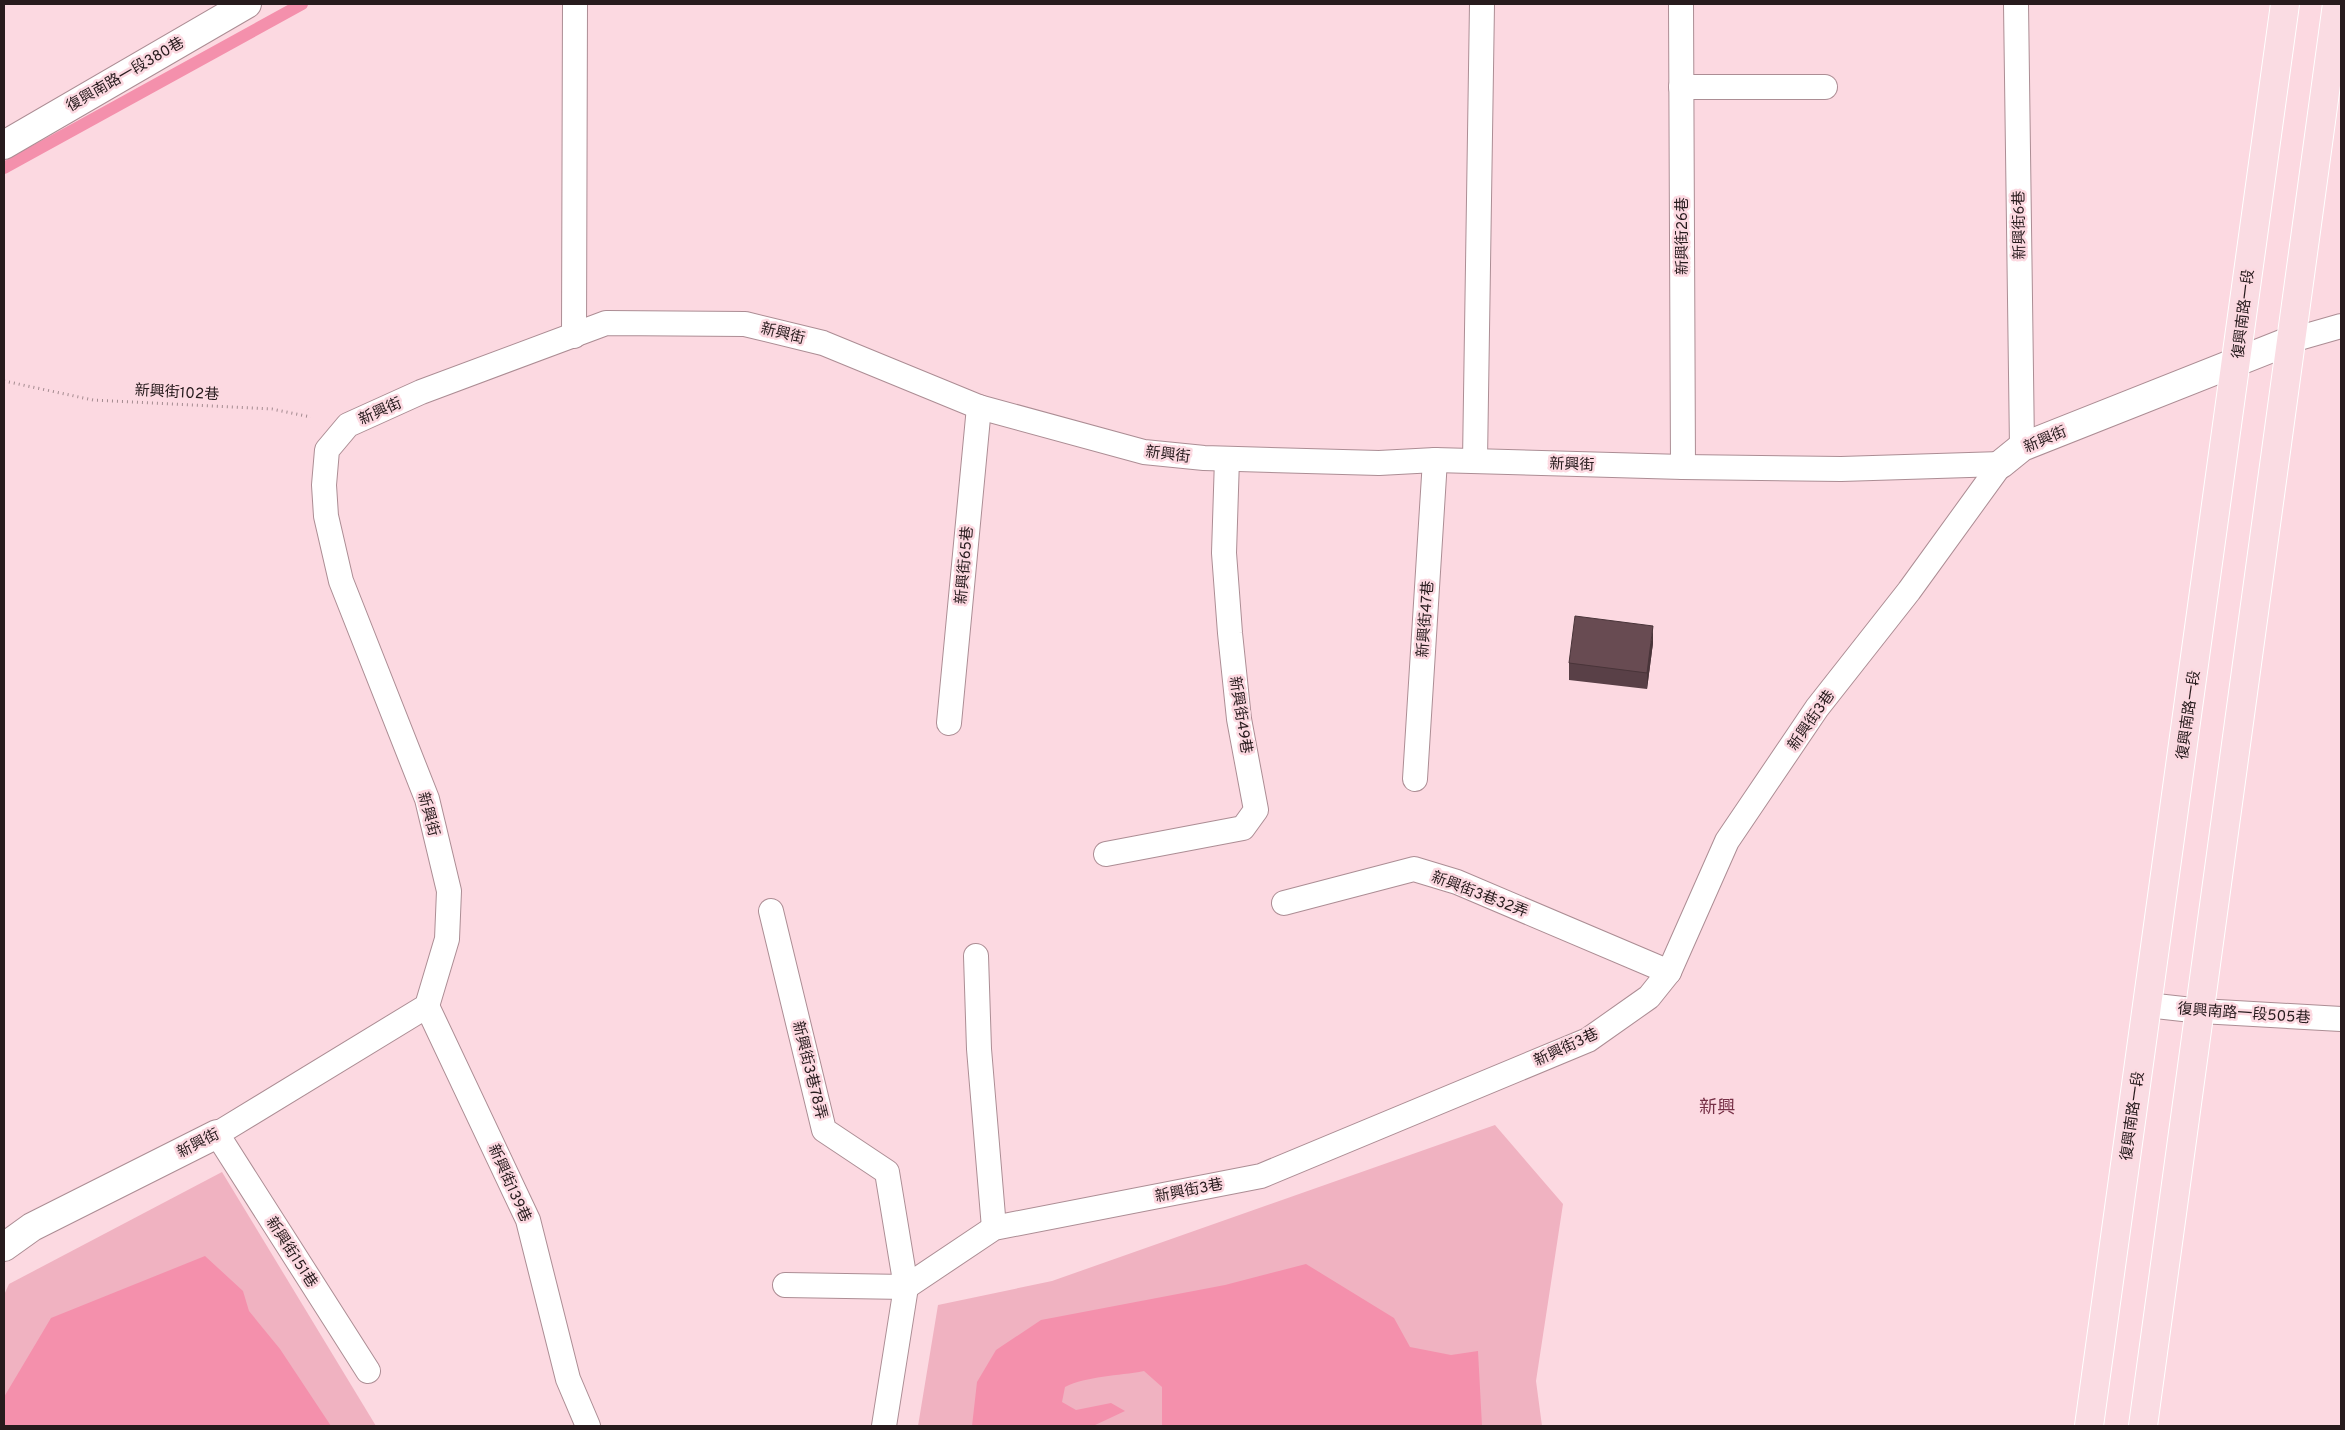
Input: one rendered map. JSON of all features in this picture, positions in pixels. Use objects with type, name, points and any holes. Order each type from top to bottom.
[{"type":"main road","name":"復興南路一段","points":[[2089,1426],[2285,4]]},
{"type":"main road","points":[[2143,1426],[2337,4]]},
{"type":"street","name":"復興南路一段380巷","points":[[4,145],[247,4]]},
{"type":"street","name":"新興街","points":[[2001,464],[2022,447],[2292,340]]},
{"type":"street","name":"新興街","points":[[4,1247],[32,1227],[217,1134]]},
{"type":"lane","points":[[574,336],[575,4]]},
{"type":"lane","points":[[1475,461],[1482,4]]},
{"type":"lane","name":"新興街26巷","points":[[1681,4],[1683,467]]},
{"type":"lane","name":"新興街6巷","points":[[2016,4],[2022,447]]},
{"type":"lane","points":[[1681,87],[1826,87]]},
{"type":"lane","name":"新興街","points":[[217,1134],[427,1006],[447,939],[449,891],[427,799],[341,581],[326,516],[324,485],[327,450],[348,425],[421,392],[606,323],[745,324],[823,343],[979,407],[1144,452],[1227,459],[1378,463],[1435,460],[1683,467],[1841,469],[2001,464]]},
{"type":"lane","points":[[2292,340],[2341,326]]},
{"type":"lane","name":"新興街65巷","points":[[949,723],[979,407]]},
{"type":"lane","name":"新興街49巷","points":[[1106,854],[1242,828],[1256,810],[1239,719],[1230,633],[1224,553],[1227,459]]},
{"type":"lane","name":"新興街47巷","points":[[1415,779],[1435,460]]},
{"type":"lane","name":"新興街3巷","points":[[906,1287],[994,1228],[1261,1176],[1588,1040],[1649,997],[1669,972],[1727,842],[1817,708],[1910,591],[2001,464]]},
{"type":"lane","name":"新興街3巷32弄","points":[[1284,903],[1414,870],[1457,882],[1669,972]]},
{"type":"lane","name":"新興街3巷78弄","points":[[771,911],[824,1130],[887,1172],[906,1287]]},
{"type":"lane","points":[[976,956],[979,1050],[994,1228]]},
{"type":"lane","name":"復興南路一段505巷","points":[[2148,1005],[2201,1011],[2341,1019]]},
{"type":"lane","name":"新興街139巷","points":[[427,1006],[528,1220],[568,1379],[588,1426]]},
{"type":"lane","name":"新興街151巷","points":[[217,1134],[368,1370]]},
{"type":"lane","points":[[785,1285],[906,1287],[884,1426]]},
{"type":"path","name":"新興街102巷","points":[[4,381],[93,400],[272,408],[348,425]]},
{"type":"shaded area","points":[[1495,1125],[1563,1204],[1536,1381],[1542,1426],[918,1426],[938,1305],[1052,1281]]},
{"type":"shaded area","points":[[222,1172],[376,1426],[4,1426],[4,1295],[9,1284]]},
{"type":"shaded area","points":[[205,1256],[243,1291],[249,1311],[280,1349],[331,1426],[4,1426],[4,1397],[51,1318]]},
{"type":"shaded area","points":[[1306,1264],[1394,1318],[1410,1347],[1451,1355],[1478,1351],[1482,1426],[1162,1426],[1162,1387],[1144,1371],[1093,1378],[1065,1387],[1062,1402],[1076,1410],[1111,1403],[1125,1411],[1093,1426],[972,1426],[977,1382],[996,1350],[1041,1320],[1225,1285]]},
{"type":"building","points":[[1575,616],[1653,626],[1647,673],[1569,663]]},
{"type":"waterway","points":[[4,168],[302,4]]},
{"type":"district","name":"新興","points":[[1717,1107]]}]
